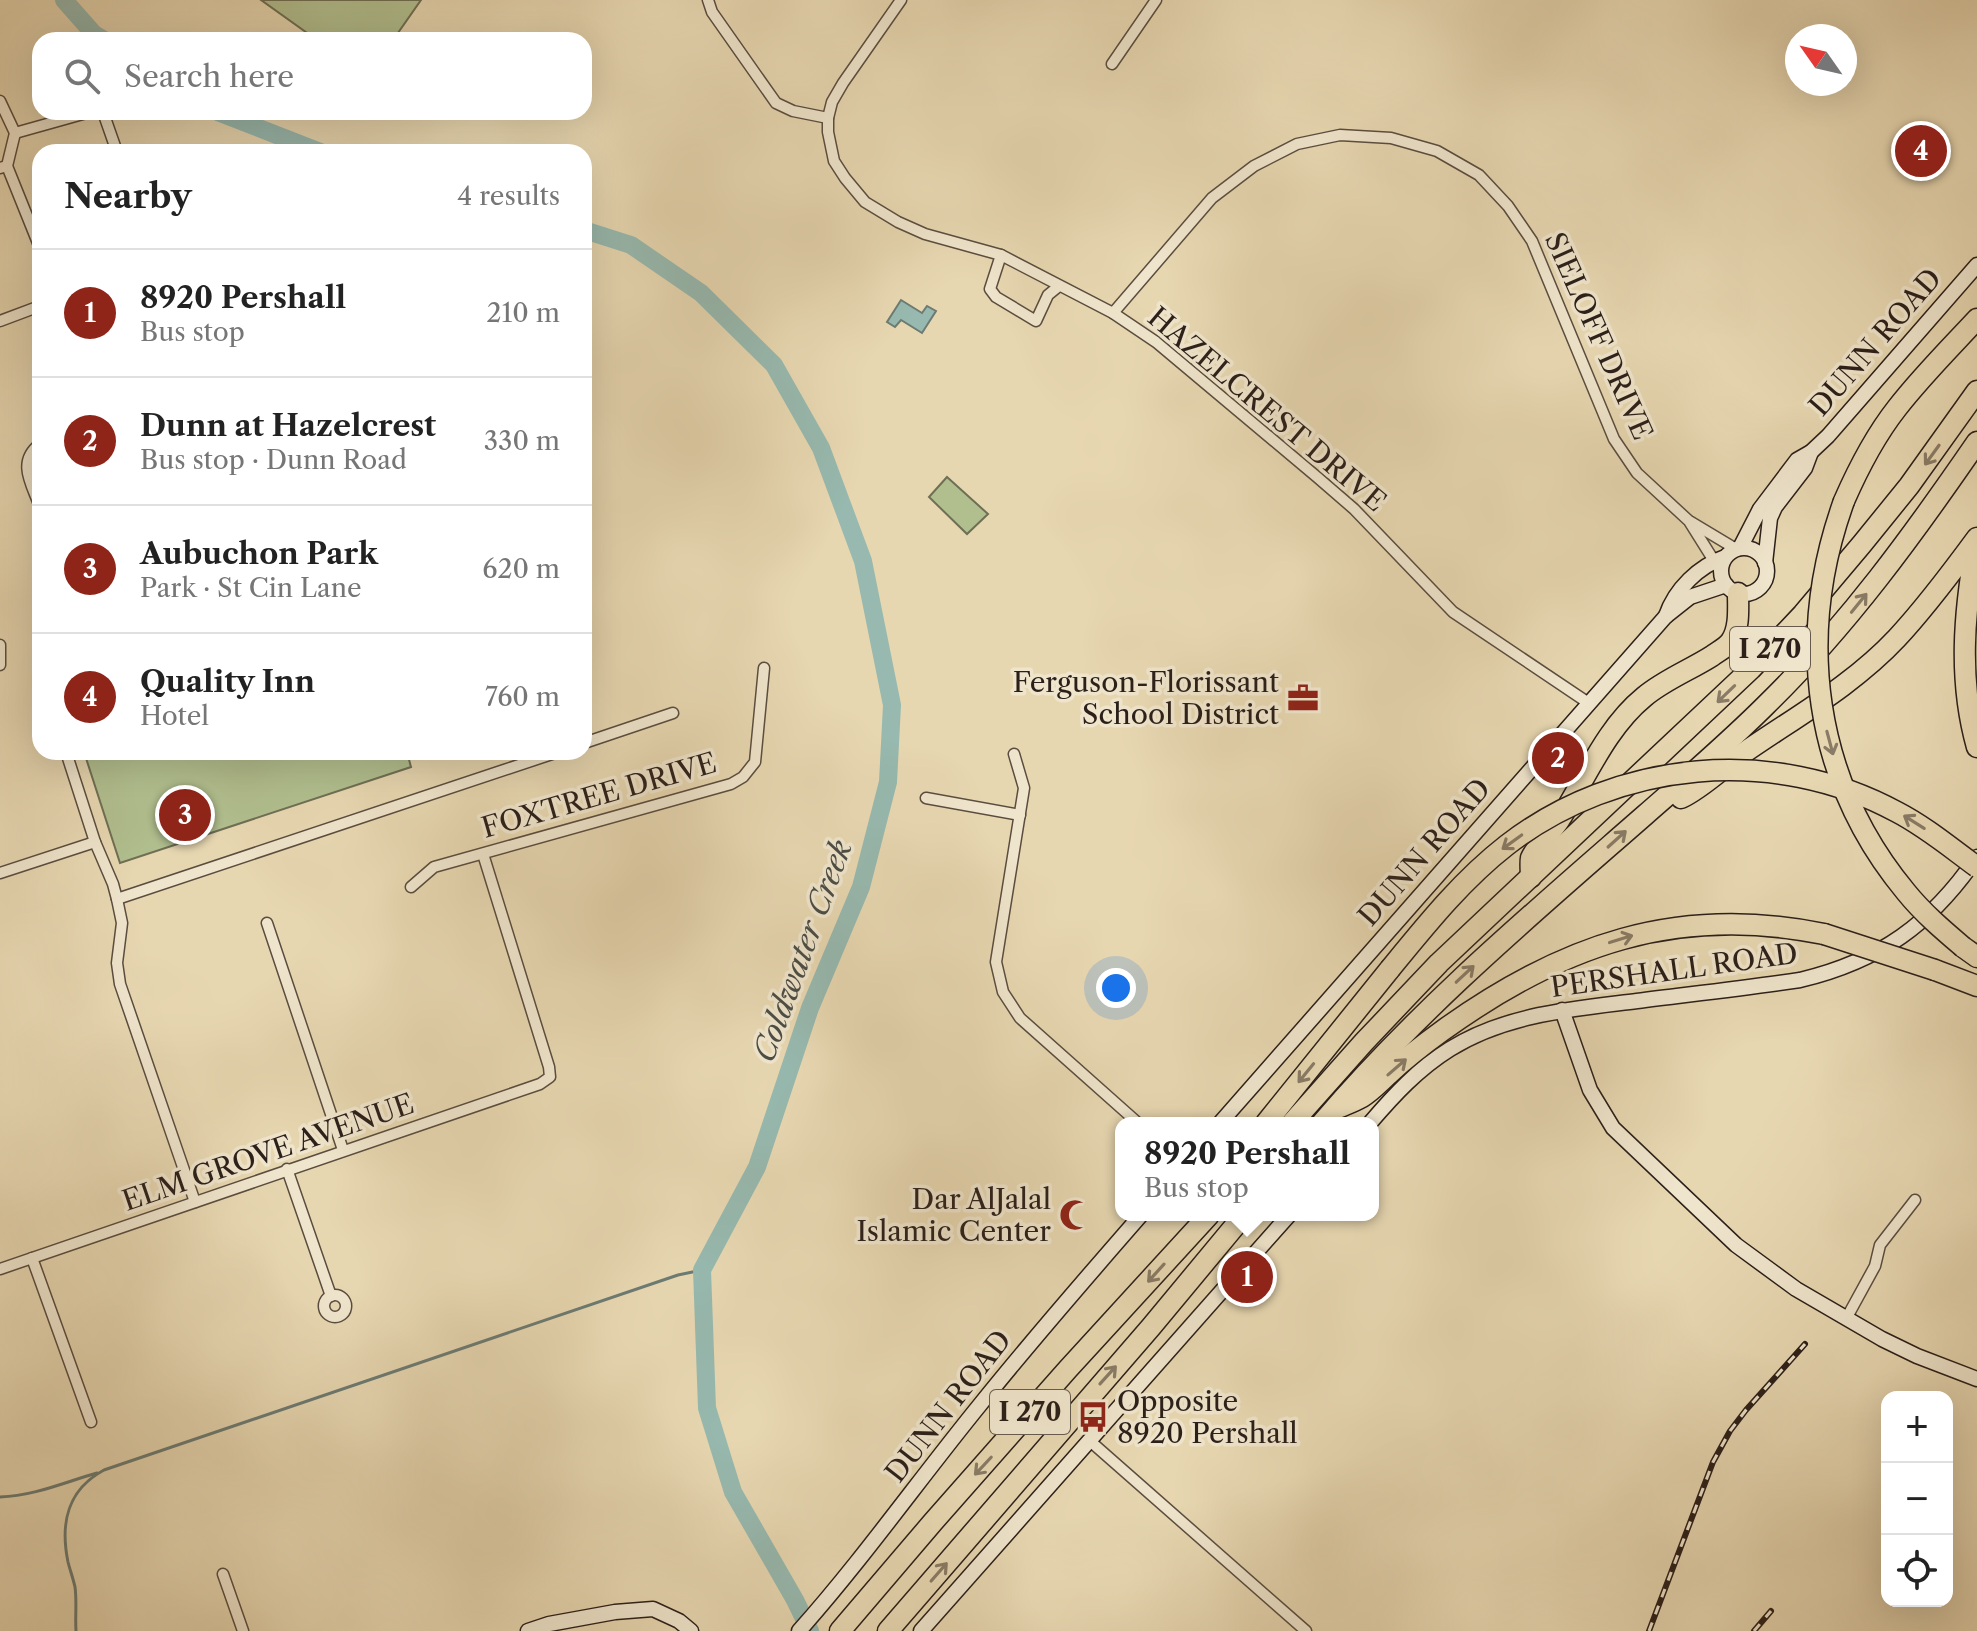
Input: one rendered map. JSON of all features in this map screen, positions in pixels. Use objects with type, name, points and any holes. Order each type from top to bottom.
[{"type":"highway","points":[[1970,952],[1932,920],[1907,893],[1884,864],[1849,801],[1826,731],[1820,696],[1817,623],[1820,586],[1828,551],[1844,501],[1864,458],[1897,408],[1977,319]]},
{"type":"highway","name":"I 270","points":[[1297,1117],[1439,963],[1724,696],[1803,614],[1909,486],[1977,391]]},
{"type":"highway","name":"I 270","points":[[1328,1117],[1384,1054],[1462,976],[1742,729],[1793,679],[1903,548],[1977,442]]},
{"type":"highway","points":[[1644,815],[1686,795],[1832,694],[1872,661],[1897,639],[1977,539]]},
{"type":"highway","points":[[1976,743],[1964,668],[1965,612],[1977,539]]},
{"type":"highway","points":[[1531,877],[1531,858],[1560,819],[1614,730],[1629,712],[1653,690],[1707,659],[1734,638],[1738,613],[1729,566]]},
{"type":"highway","points":[[1271,1117],[1442,907],[1488,861],[1508,844],[1567,807],[1621,786],[1661,775],[1726,769],[1821,781],[1896,811],[1977,867]]},
{"type":"highway","points":[[1328,1117],[1364,1096],[1441,1031],[1527,978],[1588,950],[1659,929],[1696,924],[1788,927],[1824,934],[1977,986]]},
{"type":"highway","name":"I 270","points":[[840,1631],[1068,1369],[1204,1221]]},
{"type":"highway","name":"I 270","points":[[888,1631],[1239,1221]]},
{"type":"street","points":[[708,0],[712,12],[776,103],[793,111],[828,118],[832,102],[843,83],[901,0]]},
{"type":"street","points":[[1112,64],[1156,0]]},
{"type":"street","points":[[0,101],[15,133],[4,167],[32,230]]},
{"type":"street","name":"HAZELCREST DRIVE","points":[[828,118],[834,161],[865,202],[925,234],[1001,255],[1113,313],[1164,348],[1354,509],[1453,612],[1590,704]]},
{"type":"street","points":[[15,133],[61,120]]},
{"type":"street","points":[[106,120],[114,144]]},
{"type":"street","name":"SIELOFF DRIVE","points":[[1113,313],[1212,198],[1254,166],[1297,144],[1340,135],[1391,138],[1437,151],[1479,175],[1508,206],[1532,241],[1614,439],[1637,473],[1689,521],[1729,566]]},
{"type":"street","points":[[1001,255],[990,289],[996,297],[1036,321],[1048,295],[1059,286]]},
{"type":"street","name":"DUNN ROAD","points":[[1225,1117],[1666,616],[1729,566],[1760,509],[1797,460],[1811,452],[1837,426],[1977,265]]},
{"type":"street","points":[[0,321],[32,309]]},
{"type":"street","points":[[32,450],[27,460],[32,484]]},
{"type":"street","name":"DUNN ROAD","points":[[1765,563],[1770,518],[1805,468],[1811,452]]},
{"type":"street","name":"SIELOFF DRIVE","points":[[1689,521],[1729,566]]},
{"type":"street","points":[[1751,549],[1765,563],[1766,577],[1752,592],[1729,566],[1751,549]]},
{"type":"street","name":"DUNN ROAD","points":[[1666,616],[1672,600],[1703,567],[1729,566]]},
{"type":"street","points":[[0,645],[0,665]]},
{"type":"street","name":"FOXTREE DRIVE","points":[[411,887],[434,867],[731,784],[743,777],[755,762],[764,668]]},
{"type":"street","points":[[592,740],[673,713]]},
{"type":"street","points":[[1014,754],[1024,788],[996,962],[1003,992],[1020,1018],[1131,1117]]},
{"type":"street","points":[[69,760],[117,899],[122,923],[117,963],[120,984],[195,1202]]},
{"type":"street","points":[[117,899],[534,760]]},
{"type":"street","points":[[926,798],[1020,815]]},
{"type":"street","points":[[0,873],[95,842]]},
{"type":"street","name":"ELM GROVE AVENUE","points":[[0,1269],[540,1084],[550,1077],[483,854]]},
{"type":"street","name":"PERSHALL ROAD","points":[[1375,1117],[1397,1091],[1451,1048],[1484,1031],[1515,1021],[1562,1010],[1788,982],[1839,970],[1870,956],[1919,924],[1947,897],[1977,857]]},
{"type":"street","points":[[267,923],[343,1150]]},
{"type":"street","points":[[1562,1010],[1590,1090],[1613,1128],[1736,1245],[1796,1289],[1846,1319],[1917,1356],[1976,1376]]},
{"type":"street","points":[[287,1169],[331,1296]]},
{"type":"street","points":[[1846,1319],[1875,1266],[1880,1245],[1915,1200]]},
{"type":"street","name":"DUNN ROAD","points":[[799,1631],[1030,1343],[1136,1221]]},
{"type":"street","points":[[921,1631],[1284,1221]]},
{"type":"street","points":[[32,1258],[91,1422]]},
{"type":"street","points":[[1090,1441],[1306,1631]]},
{"type":"street","points":[[223,1574],[243,1631]]},
{"type":"street","points":[[528,1631],[615,1612],[653,1609],[679,1621],[691,1631]]},
{"type":"green space","points":[[261,0],[421,0],[399,32],[306,32]]},
{"type":"green space","points":[[947,477],[988,514],[967,534],[929,497]]},
{"type":"green space","points":[[87,760],[409,760],[411,767],[120,863]]},
{"type":"water","points":[[901,300],[922,313],[927,306],[936,311],[922,333],[901,320],[895,327],[887,322]]},
{"type":"waterway","name":"Coldwater Creek","points":[[64,0],[92,32]]},
{"type":"waterway","name":"Coldwater Creek","points":[[238,120],[300,144]]},
{"type":"waterway","name":"Coldwater Creek","points":[[592,233],[631,245],[701,293],[774,365],[821,448],[863,561],[892,705],[888,782],[861,887],[810,1008],[757,1167],[702,1270],[707,1408],[733,1492],[810,1631]]},
{"type":"waterway","points":[[76,1631],[76,1592],[66,1548],[66,1521],[74,1498],[82,1487],[104,1470],[678,1275],[702,1270]]},
{"type":"waterway","points":[[0,1497],[37,1491],[97,1473]]},
{"type":"railway","points":[[1649,1631],[1713,1462],[1746,1410],[1805,1344]]},
{"type":"railway","points":[[1754,1631],[1771,1611]]},
{"type":"place","name":"Quality Inn","points":[[1921,151]]},
{"type":"place","name":"Ferguson-Florissant School District","points":[[1303,698]]},
{"type":"place","name":"Dunn at Hazelcrest","points":[[1558,758]]},
{"type":"place","name":"Aubuchon Park","points":[[185,815]]},
{"type":"place","name":"Dar AlJalal Islamic Center","points":[[1075,1215]]},
{"type":"place","name":"8920 Pershall","points":[[1247,1277]]},
{"type":"place","name":"Opposite 8920 Pershall","points":[[1093,1417]]}]
